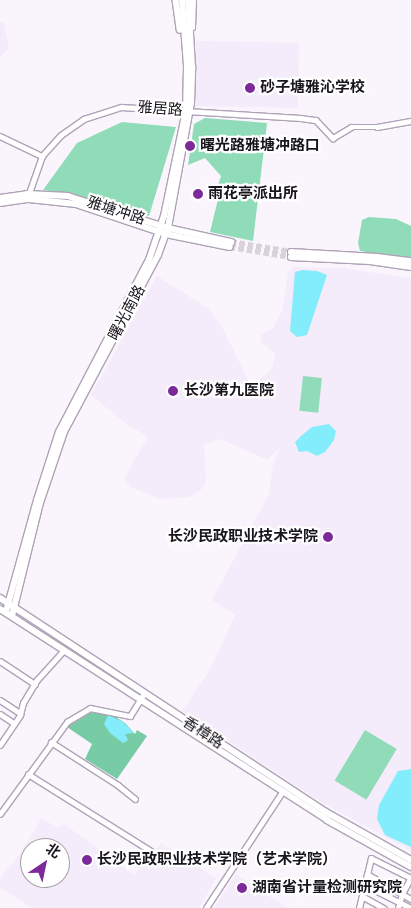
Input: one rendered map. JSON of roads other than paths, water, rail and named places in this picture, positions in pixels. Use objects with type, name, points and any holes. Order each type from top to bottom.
[{"type":"main road","points":[[176,0],[176,15],[188,47]]},
{"type":"main road","name":"曙光南路","points":[[182,0],[188,47]]},
{"type":"main road","name":"曙光南路","points":[[6,612],[15,608],[40,503],[64,432],[158,255],[167,231],[188,111],[188,0]]},
{"type":"main road","points":[[188,47],[192,0]]},
{"type":"main road","name":"曙光南路","points":[[6,612],[59,432],[149,260],[160,229],[188,111]]},
{"type":"main road","name":"雅塘冲路","points":[[0,203],[28,197]]},
{"type":"main road","name":"雅塘冲路","points":[[0,198],[28,197],[76,204],[167,231],[231,245]]},
{"type":"main road","points":[[411,261],[377,257],[291,255],[370,261],[411,267]]},
{"type":"main road","name":"香樟路","points":[[0,598],[326,812],[411,860]]},
{"type":"main road","name":"香樟路","points":[[6,612],[282,791],[344,830],[411,867]]},
{"type":"street","name":"雅居路","points":[[28,197],[42,156],[67,130],[98,113],[131,107],[316,120],[333,138],[351,127],[377,127],[411,121]]},
{"type":"street","points":[[0,136],[42,156]]},
{"type":"street","points":[[0,745],[35,684],[64,650]]},
{"type":"street","points":[[0,661],[35,684]]},
{"type":"street","points":[[0,814],[61,727],[83,711],[96,708],[130,716],[144,694]]},
{"type":"street","points":[[0,700],[20,713]]},
{"type":"street","points":[[0,714],[14,723]]},
{"type":"street","points":[[51,742],[118,785],[135,799]]},
{"type":"street","points":[[28,774],[151,851]]},
{"type":"street","points":[[206,908],[282,791]]},
{"type":"street","points":[[359,908],[371,858],[411,878],[398,905]]},
{"type":"street","points":[[367,874],[411,899]]},
{"type":"street","points":[[365,885],[398,905],[411,908]]},
{"type":"street","points":[[362,896],[384,908]]},
{"type":"water","points":[[302,270],[317,271],[327,275],[307,335],[297,337],[290,331],[295,272]]},
{"type":"water","points":[[329,424],[336,431],[334,440],[325,452],[317,456],[307,451],[299,452],[295,442],[301,436],[312,427]]},
{"type":"water","points":[[108,715],[123,722],[134,733],[125,734],[128,740],[123,743],[110,733],[104,724]]},
{"type":"water","points":[[411,769],[411,847],[385,835],[377,819],[379,805],[398,771]]},
{"type":"tunnel","points":[[231,242],[291,252]]},
{"type":"tunnel","points":[[230,247],[291,257]]},
{"type":"place","name":"砂子塘雅沁学校","points":[[250,88]]},
{"type":"place","name":"曙光路雅塘冲路口","points":[[190,146]]},
{"type":"place","name":"雨花亭派出所","points":[[198,194]]},
{"type":"place","name":"长沙第九医院","points":[[173,391]]},
{"type":"place","name":"长沙民政职业技术学院","points":[[328,537]]},
{"type":"place","name":"长沙民政职业技术学院（艺术学院）","points":[[87,860]]},
{"type":"place","name":"湖南省计量检测研究院","points":[[242,888]]}]
